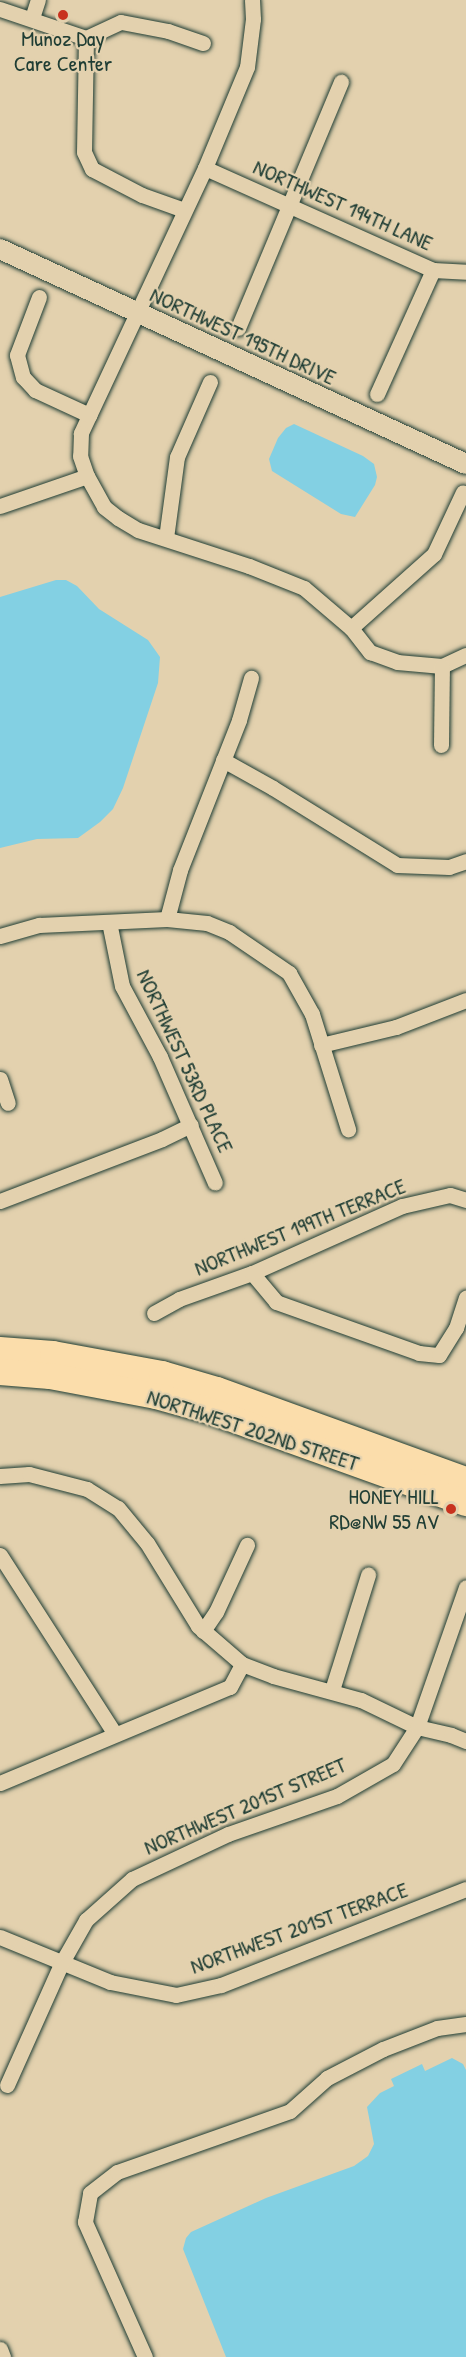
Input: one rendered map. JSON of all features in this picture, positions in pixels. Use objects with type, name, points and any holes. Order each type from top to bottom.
[{"type":"main road","name":"NORTHWEST 202ND STREET","points":[[0,1350],[53,1354],[162,1374],[217,1390],[466,1480]]},
{"type":"main road","name":"NORTHWEST 202ND STREET","points":[[0,1372],[50,1376],[156,1396],[210,1411],[466,1503]]},
{"type":"street","points":[[32,18],[38,0]]},
{"type":"street","points":[[252,0],[254,19],[247,67],[205,168],[81,433],[80,456],[87,476],[104,507],[118,518],[138,530],[304,588],[351,628],[370,652],[397,662],[442,666],[466,655]]},
{"type":"street","points":[[0,9],[86,38],[121,22],[168,31],[203,43]]},
{"type":"street","points":[[86,38],[84,152],[92,169],[142,195],[184,210]]},
{"type":"street","points":[[238,328],[341,82]]},
{"type":"street","name":"NORTHWEST 194TH LANE","points":[[205,168],[433,270],[466,272]]},
{"type":"street","name":"NORTHWEST 195TH DRIVE","points":[[0,249],[466,464]]},
{"type":"street","points":[[377,394],[433,270]]},
{"type":"street","points":[[39,297],[17,355],[23,377],[35,390],[89,415]]},
{"type":"street","points":[[166,538],[177,457],[210,382]]},
{"type":"street","points":[[0,506],[87,476]]},
{"type":"street","points":[[351,628],[434,554],[463,492]]},
{"type":"street","points":[[441,746],[442,666]]},
{"type":"street","points":[[167,919],[180,870],[240,720],[251,678]]},
{"type":"street","points":[[223,760],[397,865],[449,867],[466,861]]},
{"type":"street","points":[[0,936],[39,925],[167,919],[207,923],[230,932],[289,973],[312,1014],[348,1129]]},
{"type":"street","name":"NORTHWEST 53RD PLACE","points":[[109,922],[122,986],[160,1057],[215,1183]]},
{"type":"street","points":[[321,1045],[396,1028],[466,1000]]},
{"type":"street","points":[[0,1079],[8,1103]]},
{"type":"street","points":[[0,1201],[162,1139],[190,1125]]},
{"type":"street","name":"NORTHWEST 199TH TERRACE","points":[[154,1313],[179,1299],[252,1273],[402,1206],[450,1195],[466,1200]]},
{"type":"street","points":[[252,1273],[276,1302],[419,1353],[439,1355],[456,1328],[466,1298]]},
{"type":"street","points":[[0,1476],[29,1474],[87,1489],[118,1508],[147,1543],[203,1631],[242,1664],[273,1676],[332,1690],[361,1700],[417,1727],[451,1734],[466,1741]]},
{"type":"street","points":[[203,1631],[216,1612],[247,1545]]},
{"type":"street","points":[[0,1555],[115,1734]]},
{"type":"street","points":[[332,1690],[368,1575]]},
{"type":"street","name":"NORTHWEST 201ST STREET","points":[[7,2085],[61,1964],[86,1920],[132,1879],[228,1834],[337,1796],[393,1764],[417,1727],[466,1587]]},
{"type":"street","points":[[0,1783],[230,1687],[242,1664]]},
{"type":"street","name":"NORTHWEST 201ST TERRACE","points":[[0,1937],[61,1964],[110,1982],[176,1995],[222,1985],[466,1888]]},
{"type":"street","points":[[145,2357],[85,2222],[90,2193],[117,2172],[290,2111],[327,2078],[383,2049],[437,2028],[466,2024]]},
{"type":"street","points":[[0,2349],[3,2357]]},
{"type":"water","points":[[294,424],[363,456],[374,464],[377,477],[375,485],[355,517],[341,514],[272,471],[269,459],[278,438],[286,428]]},
{"type":"water","points":[[56,580],[66,580],[77,586],[99,609],[148,640],[160,657],[158,683],[123,788],[113,809],[78,838],[37,839],[0,848],[0,597]]},
{"type":"water","points":[[452,2058],[463,2064],[466,2070],[466,2357],[226,2357],[183,2249],[186,2238],[191,2232],[266,2198],[354,2166],[368,2156],[374,2144],[367,2107],[380,2093],[394,2086],[391,2079],[422,2064],[425,2071]]},
{"type":"place","name":"Munoz Day Care Center","points":[[63,15]]},
{"type":"place","name":"HONEY HILL RD@NW 55 AV","points":[[451,1509]]}]
